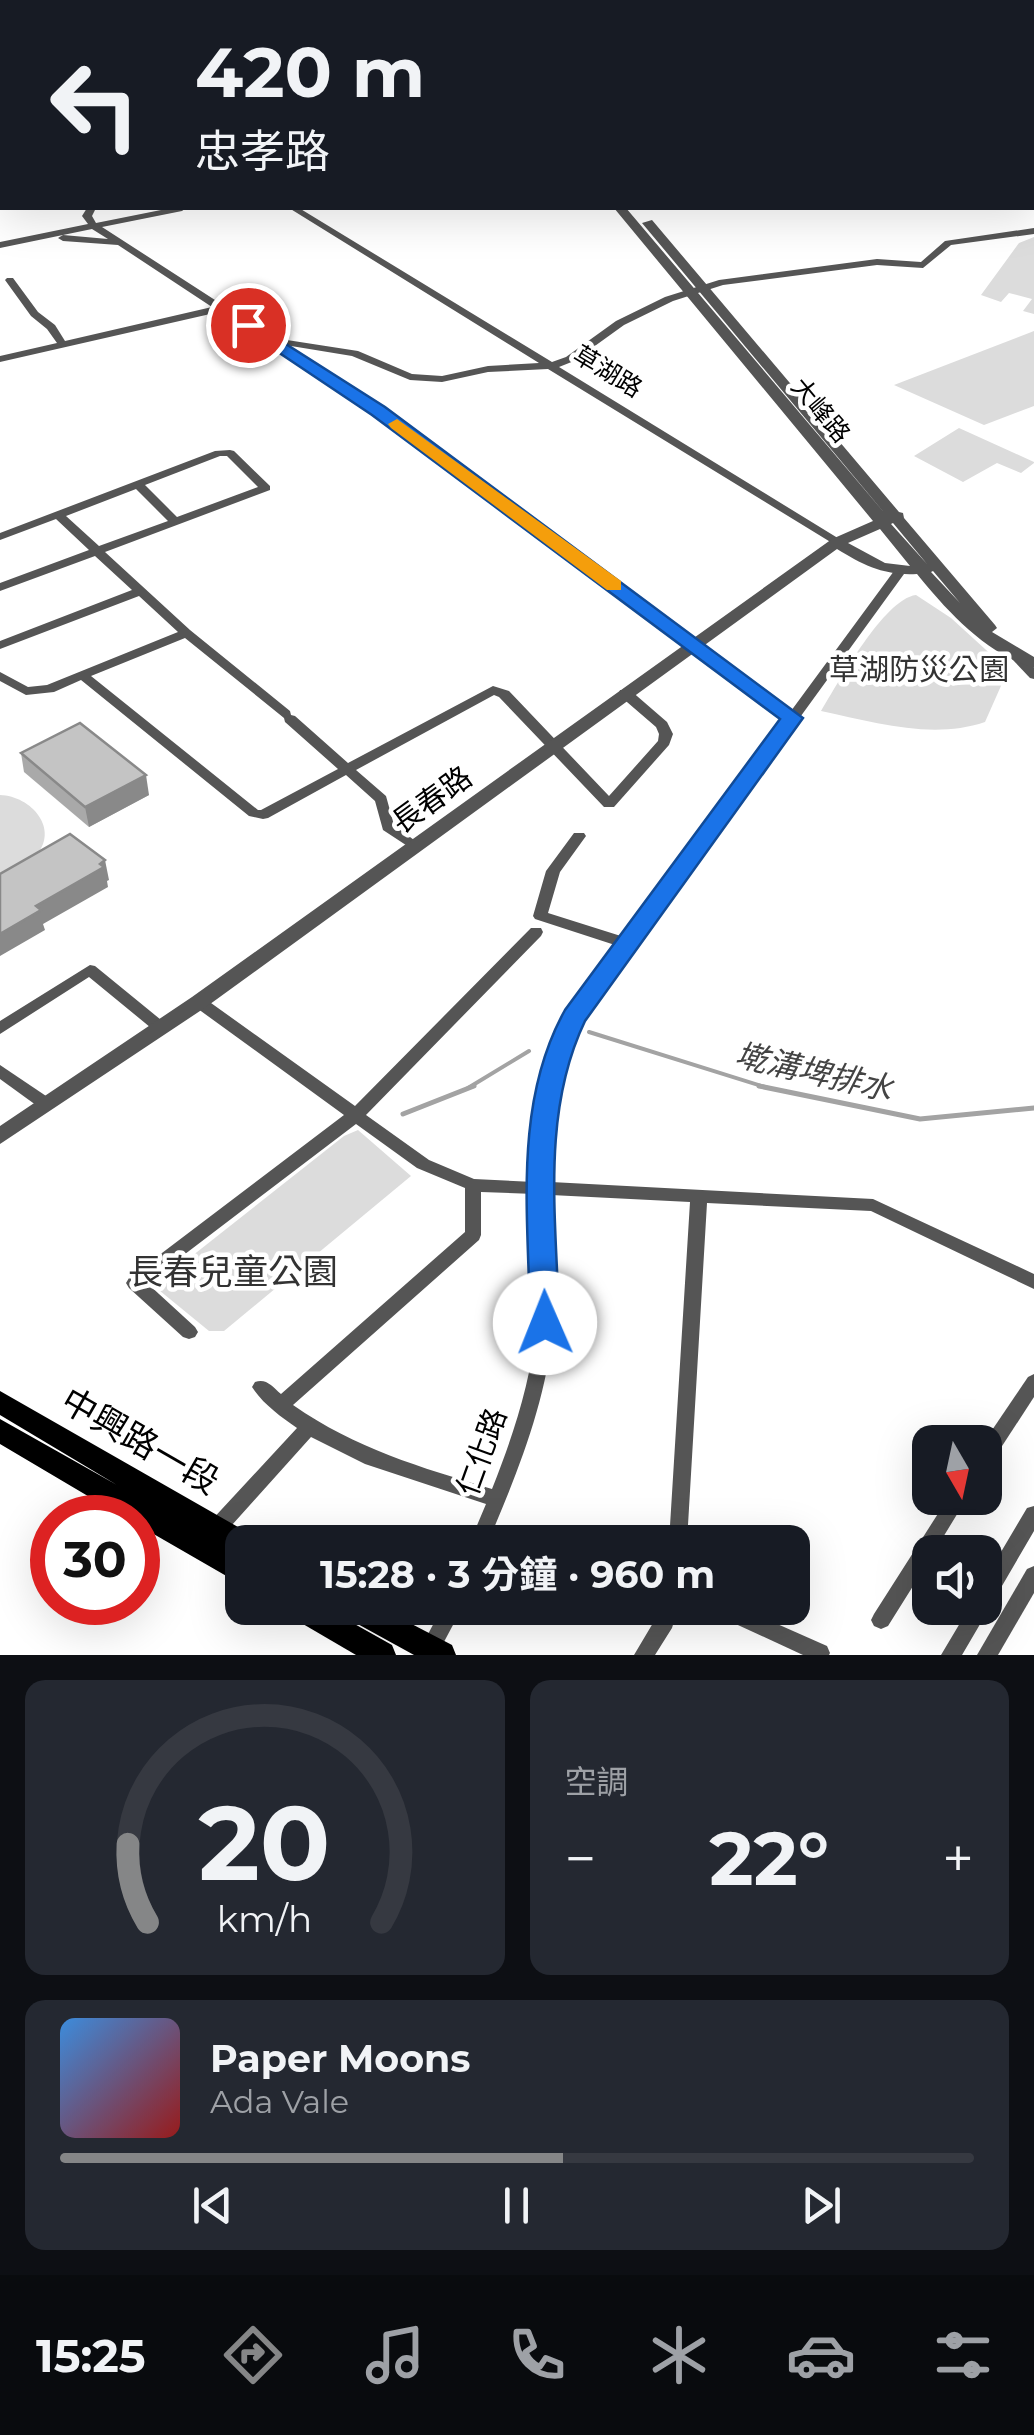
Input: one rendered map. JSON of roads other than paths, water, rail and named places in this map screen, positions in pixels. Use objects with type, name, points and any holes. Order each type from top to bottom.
[{"type":"main road","name":"中興路一段","points":[[0,1402],[225,1534]]},
{"type":"main road","name":"中興路一段","points":[[0,1430],[225,1562]]},
{"type":"main road","points":[[330,1625],[382,1655]]},
{"type":"main road","points":[[386,1625],[436,1652]]},
{"type":"street","points":[[90,210],[88,216],[94,226],[379,411],[792,718]]},
{"type":"street","points":[[0,245],[172,210]]},
{"type":"street","name":"草湖路","points":[[296,210],[878,568],[898,574]]},
{"type":"street","name":"大峰路","points":[[622,210],[898,516],[991,635]]},
{"type":"street","name":"大峰路","points":[[637,210],[920,570],[974,627],[1026,661]]},
{"type":"street","points":[[274,341],[354,352],[423,380],[488,369],[551,366],[570,359],[620,323],[696,289],[761,274],[840,269],[877,262],[924,266],[948,243],[1034,231]]},
{"type":"street","points":[[32,238],[124,244]]},
{"type":"street","points":[[10,280],[63,345]]},
{"type":"street","points":[[0,359],[222,308]]},
{"type":"street","points":[[0,537],[219,453],[230,453],[266,488],[0,587]]},
{"type":"street","points":[[138,484],[175,521]]},
{"type":"street","points":[[58,516],[186,633],[381,800],[388,827],[415,846]]},
{"type":"street","name":"長春路","points":[[0,1136],[199,1002],[837,542],[898,516]]},
{"type":"street","points":[[898,574],[938,566]]},
{"type":"street","name":"仁化路","points":[[487,1525],[517,1452],[545,1323],[544,1102],[554,1058],[574,1017],[898,574]]},
{"type":"street","points":[[0,645],[140,591]]},
{"type":"street","points":[[0,676],[32,692],[49,689],[186,633]]},
{"type":"street","points":[[1026,661],[1034,675]]},
{"type":"street","points":[[82,675],[254,813],[263,815],[493,690],[504,694],[609,804],[664,742],[666,734],[662,725],[625,694]]},
{"type":"street","points":[[189,1332],[136,1284],[356,1115],[538,925],[553,871],[578,836]]},
{"type":"street","points":[[538,925],[629,944]]},
{"type":"street","points":[[0,1028],[90,970],[161,1028]]},
{"type":"street","points":[[199,1002],[423,1164],[473,1185],[873,1206],[1034,1282]]},
{"type":"street","points":[[0,1070],[46,1104]]},
{"type":"street","points":[[279,1406],[473,1235],[473,1185]]},
{"type":"street","points":[[679,1525],[699,1196]]},
{"type":"street","points":[[1002,1431],[1034,1382]]},
{"type":"street","points":[[261,1387],[308,1428],[345,1450],[498,1499]]},
{"type":"street","points":[[216,1529],[308,1428]]},
{"type":"street","points":[[1002,1568],[1034,1514]]},
{"type":"street","points":[[882,1620],[947,1515]]},
{"type":"street","points":[[987,1655],[1034,1574]]},
{"type":"street","points":[[436,1652],[446,1625]]},
{"type":"street","points":[[644,1655],[663,1625]]},
{"type":"street","points":[[758,1625],[820,1653]]},
{"type":"street","points":[[951,1655],[969,1625]]},
{"type":"waterway","name":"墘溝埤排水","points":[[589,1032],[767,1088]]},
{"type":"waterway","name":"墘溝埤排水","points":[[468,1088],[529,1051]]},
{"type":"waterway","name":"墘溝埤排水","points":[[403,1114],[474,1086]]},
{"type":"waterway","name":"墘溝埤排水","points":[[759,1086],[767,1088]]},
{"type":"waterway","name":"墘溝埤排水","points":[[767,1088],[920,1119],[1034,1108]]},
{"type":"park label","name":"草湖防災公園","points":[[919,670]]},
{"type":"park label","name":"長春兒童公園","points":[[233,1272]]}]
